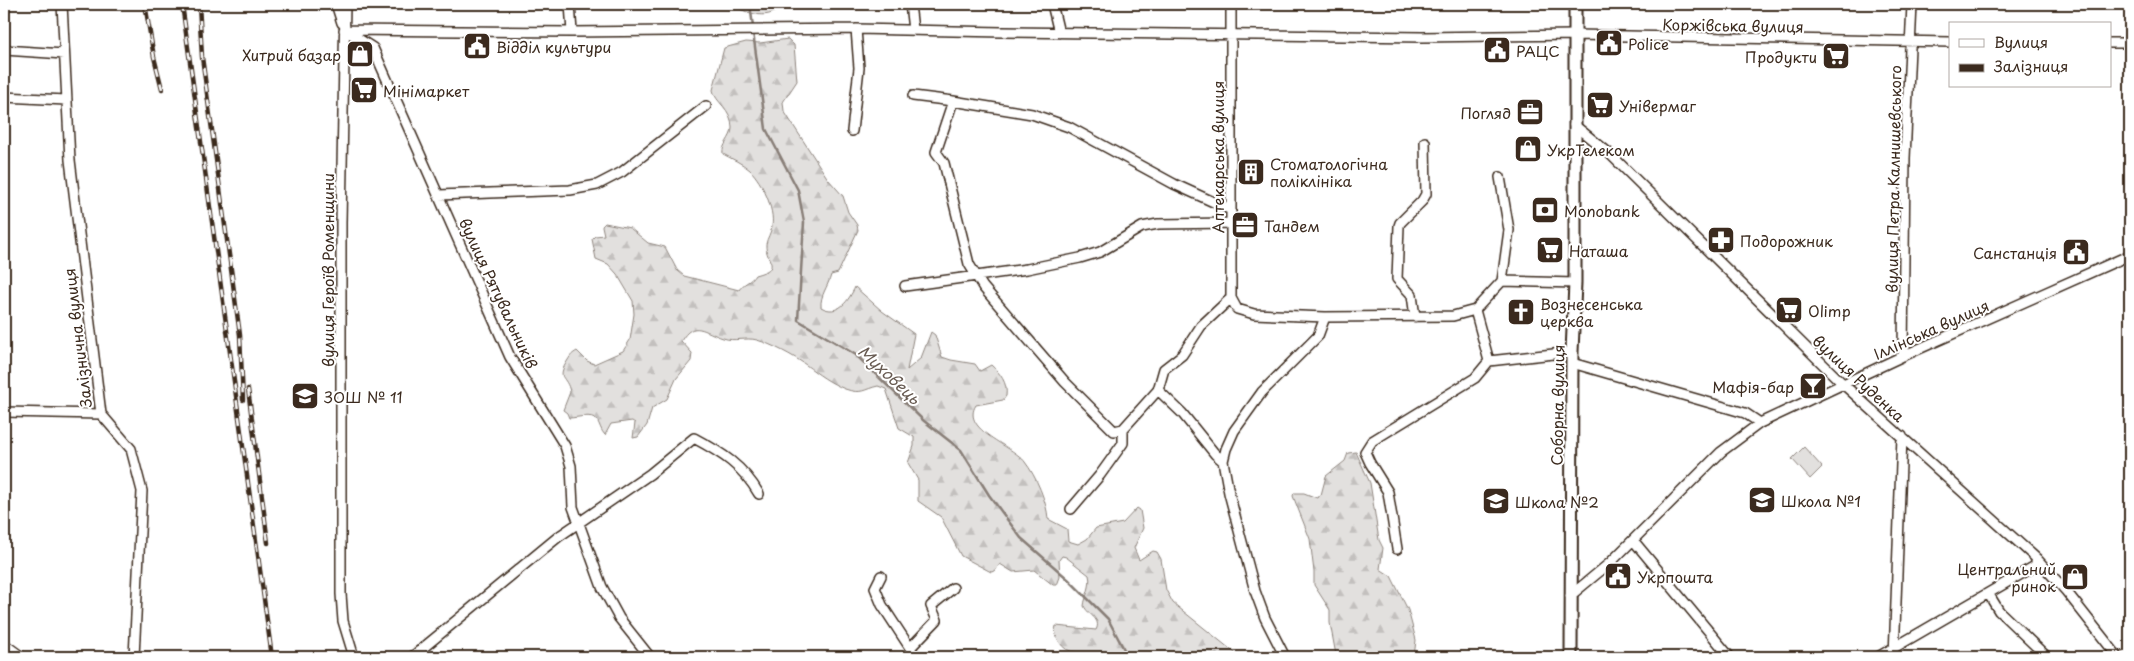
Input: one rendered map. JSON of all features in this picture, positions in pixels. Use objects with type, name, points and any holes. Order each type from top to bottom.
[{"type":"main road","name":"Соборна вулиця","points":[[1571,657],[1572,358],[1575,283],[1575,4]]},
{"type":"street","name":"Залізнична вулиця","points":[[62,4],[70,160],[101,414],[131,449],[142,491],[134,657]]},
{"type":"street","name":"вулиця Героїв Роменщини","points":[[336,4],[344,30]]},
{"type":"street","name":"вулиця Героїв Роменщини","points":[[345,4],[341,232],[340,594],[343,621],[354,657]]},
{"type":"street","points":[[570,4],[572,32]]},
{"type":"street","points":[[910,4],[913,30]]},
{"type":"street","points":[[1052,4],[1059,33]]},
{"type":"street","name":"Аптекарська вулиця","points":[[1231,4],[1231,298],[1237,309],[1254,314],[1325,317]]},
{"type":"street","name":"вулиця Петра Калнишевського","points":[[1903,356],[1905,158],[1912,4]]},
{"type":"street","points":[[852,131],[858,68],[856,29]]},
{"type":"street","name":"Коржівська вулиця","points":[[344,30],[572,32],[856,29],[1422,37],[1575,35],[1949,42]]},
{"type":"street","name":"вулиця Рятувальників","points":[[344,30],[372,48],[510,357],[565,446],[571,466],[573,507],[602,586],[615,610],[650,657]]},
{"type":"street","points":[[2112,43],[2130,43]]},
{"type":"street","points":[[4,50],[64,54]]},
{"type":"street","points":[[914,96],[953,100],[1032,114],[1069,128],[1174,184],[1231,210]]},
{"type":"street","points":[[4,97],[66,100]]},
{"type":"street","points":[[953,100],[936,152],[944,163],[969,264],[1003,312],[1065,382],[1114,431],[1123,429],[1158,390],[1164,370],[1182,355],[1201,326],[1231,298]]},
{"type":"street","points":[[439,195],[570,190],[597,185],[622,172],[706,106]]},
{"type":"street","name":"вулиця Руденка","points":[[1574,125],[1610,154],[1843,384],[2037,559],[2066,591],[2118,657]]},
{"type":"street","points":[[1416,317],[1412,295],[1398,279],[1399,226],[1400,222],[1426,194],[1425,142]]},
{"type":"street","points":[[1285,657],[1265,618],[1255,591],[1229,493],[1223,461],[1234,431],[1262,392],[1318,336],[1325,317],[1453,316],[1475,310],[1502,281],[1508,230],[1500,177]]},
{"type":"street","points":[[905,286],[1080,258],[1100,252],[1142,228],[1150,226],[1230,223]]},
{"type":"street","name":"Іллінська вулиця","points":[[1570,596],[1611,562],[1721,452],[1760,423],[1903,356],[2130,255]]},
{"type":"street","points":[[1502,281],[1575,283]]},
{"type":"street","points":[[1475,310],[1490,361]]},
{"type":"street","points":[[1397,549],[1388,492],[1370,463],[1366,452],[1372,441],[1475,378],[1490,361],[1572,358],[1745,413],[1760,423]]},
{"type":"street","points":[[1158,390],[1182,413],[1214,454],[1223,461]]},
{"type":"street","points":[[4,412],[101,414]]},
{"type":"street","points":[[1071,509],[1100,475],[1123,443],[1123,429]]},
{"type":"street","points":[[1894,653],[1902,436]]},
{"type":"street","points":[[412,657],[558,537],[650,474],[694,438],[724,454],[752,482],[759,494]]},
{"type":"street","points":[[1633,540],[1730,657]]},
{"type":"street","points":[[1878,657],[1894,653],[1988,593],[2035,566],[2037,559]]},
{"type":"street","points":[[881,576],[875,588],[882,604],[916,657]]},
{"type":"street","points":[[910,648],[937,620],[930,606],[953,588]]},
{"type":"street","points":[[1988,593],[1999,611],[2047,657]]},
{"type":"street","points":[[4,644],[22,657]]},
{"type":"green space","points":[[731,4],[782,4],[777,10],[765,15],[750,13]]},
{"type":"green space","points":[[788,39],[794,45],[797,81],[783,102],[784,111],[828,179],[843,196],[848,212],[857,225],[858,230],[838,273],[831,275],[821,307],[833,310],[842,306],[850,297],[855,287],[882,311],[914,334],[907,370],[921,358],[931,332],[935,335],[942,357],[975,364],[980,371],[991,365],[1003,379],[1006,387],[1006,396],[1003,400],[976,405],[973,414],[975,422],[990,437],[1025,462],[1040,489],[1046,505],[1048,519],[1067,529],[1068,541],[1078,544],[1087,539],[1096,528],[1123,523],[1137,508],[1140,510],[1143,528],[1134,548],[1139,560],[1153,551],[1157,552],[1161,559],[1166,590],[1173,603],[1240,657],[1095,657],[1065,648],[1056,636],[1056,626],[1096,630],[1096,620],[1084,606],[1089,587],[1089,575],[1062,556],[1059,560],[1060,577],[1057,585],[1053,585],[1034,570],[1013,572],[1000,564],[995,571],[991,572],[961,556],[941,517],[918,501],[918,480],[908,463],[914,446],[914,437],[899,428],[886,389],[878,386],[859,391],[845,389],[829,381],[789,354],[763,342],[753,339],[727,339],[700,329],[690,330],[681,341],[692,353],[691,361],[676,379],[667,399],[652,408],[647,425],[638,437],[633,438],[635,423],[632,421],[611,424],[605,435],[595,418],[588,416],[569,418],[563,410],[570,392],[562,371],[572,355],[577,351],[587,361],[594,364],[623,351],[630,340],[634,314],[633,301],[617,274],[608,264],[596,259],[592,239],[595,236],[604,235],[602,226],[605,223],[630,228],[648,243],[665,247],[677,270],[684,276],[739,290],[755,275],[771,267],[766,250],[772,226],[770,204],[755,175],[740,163],[723,154],[732,132],[731,121],[727,111],[714,95],[713,90],[724,48],[746,42],[760,43]]},
{"type":"green space","points":[[1804,447],[1822,467],[1810,479],[1792,459]]},
{"type":"green space","points":[[1356,452],[1370,483],[1379,540],[1383,548],[1380,569],[1391,576],[1408,610],[1416,640],[1414,657],[1327,657],[1336,655],[1330,623],[1330,610],[1314,585],[1310,539],[1293,496],[1294,493],[1304,493],[1317,498],[1321,495],[1326,476],[1345,461],[1348,453]]},
{"type":"waterway","name":"Муховець","points":[[750,4],[753,27]]},
{"type":"waterway","name":"Муховець","points":[[753,32],[766,129],[798,190],[804,222],[798,320],[856,355],[924,421],[961,450],[989,495],[1021,538],[1068,579],[1108,619],[1128,657]]},
{"type":"railway","points":[[145,4],[154,57],[162,89]]},
{"type":"railway","points":[[182,4],[272,657]]},
{"type":"railway","points":[[199,4],[202,57],[240,335],[243,400]]},
{"type":"railway","points":[[248,389],[268,543]]},
{"type":"place","name":"Police","points":[[1609,43]]},
{"type":"place","name":"Відділ культури","points":[[477,46]]},
{"type":"place","name":"РАЦС","points":[[1497,50]]},
{"type":"place","name":"Хитрий базар","points":[[360,54]]},
{"type":"place","name":"Продукти","points":[[1836,56]]},
{"type":"place","name":"Мінімаркет","points":[[364,90]]},
{"type":"place","name":"Універмаг","points":[[1600,105]]},
{"type":"place","name":"Погляд","points":[[1530,112]]},
{"type":"place","name":"УкрТелеком","points":[[1528,149]]},
{"type":"place","name":"Стоматологічна поліклініка","points":[[1251,172]]},
{"type":"place","name":"Monobank","points":[[1545,210]]},
{"type":"place","name":"Тандем","points":[[1245,225]]},
{"type":"place","name":"Подорожник","points":[[1721,240]]},
{"type":"place","name":"Наташа","points":[[1550,250]]},
{"type":"place","name":"Санстанція","points":[[2076,252]]},
{"type":"place","name":"Olimp","points":[[1789,310]]},
{"type":"place","name":"Вознесенська церква","points":[[1521,312]]},
{"type":"place","name":"Мафія-бар","points":[[1813,386]]},
{"type":"place","name":"ЗОШ № 11","points":[[305,396]]},
{"type":"place","name":"Школа №1","points":[[1762,500]]},
{"type":"place","name":"Школа №2","points":[[1496,501]]},
{"type":"place","name":"Укрпошта","points":[[1618,576]]},
{"type":"place","name":"Центральний ринок","points":[[2075,577]]}]
